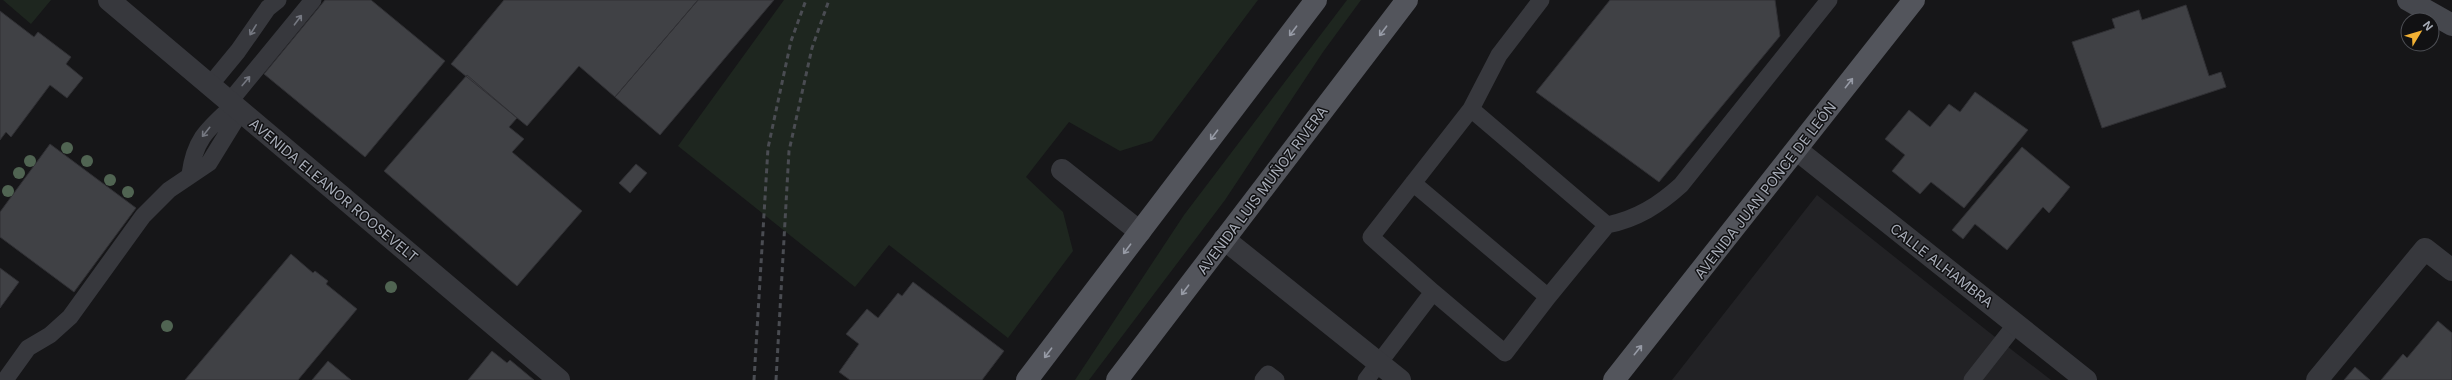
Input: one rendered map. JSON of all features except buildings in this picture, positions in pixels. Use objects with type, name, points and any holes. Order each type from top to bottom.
[{"type":"main road","points":[[1027,380],[1316,0]]},
{"type":"main road","name":"AVENIDA LUIS MUÑOZ RIVERA","points":[[1117,380],[1407,0]]},
{"type":"main road","name":"AVENIDA JUAN PONCE DE LEÓN","points":[[1614,380],[1914,0]]},
{"type":"main road","points":[[2408,0],[2452,25]]},
{"type":"street","name":"AVENIDA ELEANOR ROOSEVELT","points":[[109,0],[558,380]]},
{"type":"street","name":"CALLE ALHAMBRA","points":[[1797,150],[2086,380]]},
{"type":"street","points":[[1062,170],[1140,232]]},
{"type":"street","points":[[1224,239],[1400,380]]},
{"type":"street","points":[[2317,380],[2425,249],[2452,270]]},
{"type":"lane","points":[[210,85],[238,51],[268,8],[278,0]]},
{"type":"lane","points":[[6,380],[28,348],[50,335],[70,317],[143,216],[168,190],[190,174],[194,151],[204,135],[235,106],[313,0]]},
{"type":"lane","points":[[1541,0],[1499,55],[1471,109],[1371,238],[1505,353],[1548,297],[1607,225],[1627,221],[1662,203],[1681,185],[1829,0]]},
{"type":"lane","points":[[1471,109],[1607,225]]},
{"type":"lane","points":[[1413,183],[1548,297]]},
{"type":"lane","points":[[1366,380],[1433,292]]},
{"type":"lane","points":[[1972,380],[2016,324]]},
{"type":"lane","points":[[1263,380],[1268,374],[1276,380]]},
{"type":"shaded area","points":[[3,0],[51,0],[31,24]]},
{"type":"shaded area","points":[[784,0],[1258,0],[1152,141],[1120,151],[1069,122],[1026,177],[1063,212],[1073,251],[1008,338],[889,245],[855,287],[678,146]]},
{"type":"shaded area","points":[[1347,0],[1361,0],[1323,52],[1225,200],[1089,380],[1075,380],[1184,215]]},
{"type":"shaded area","points":[[1817,195],[1990,333],[2051,380],[1672,380]]},
{"type":"railway","points":[[754,380],[768,148],[791,41],[806,0]]},
{"type":"railway","points":[[776,380],[789,151],[812,48],[829,0]]}]
